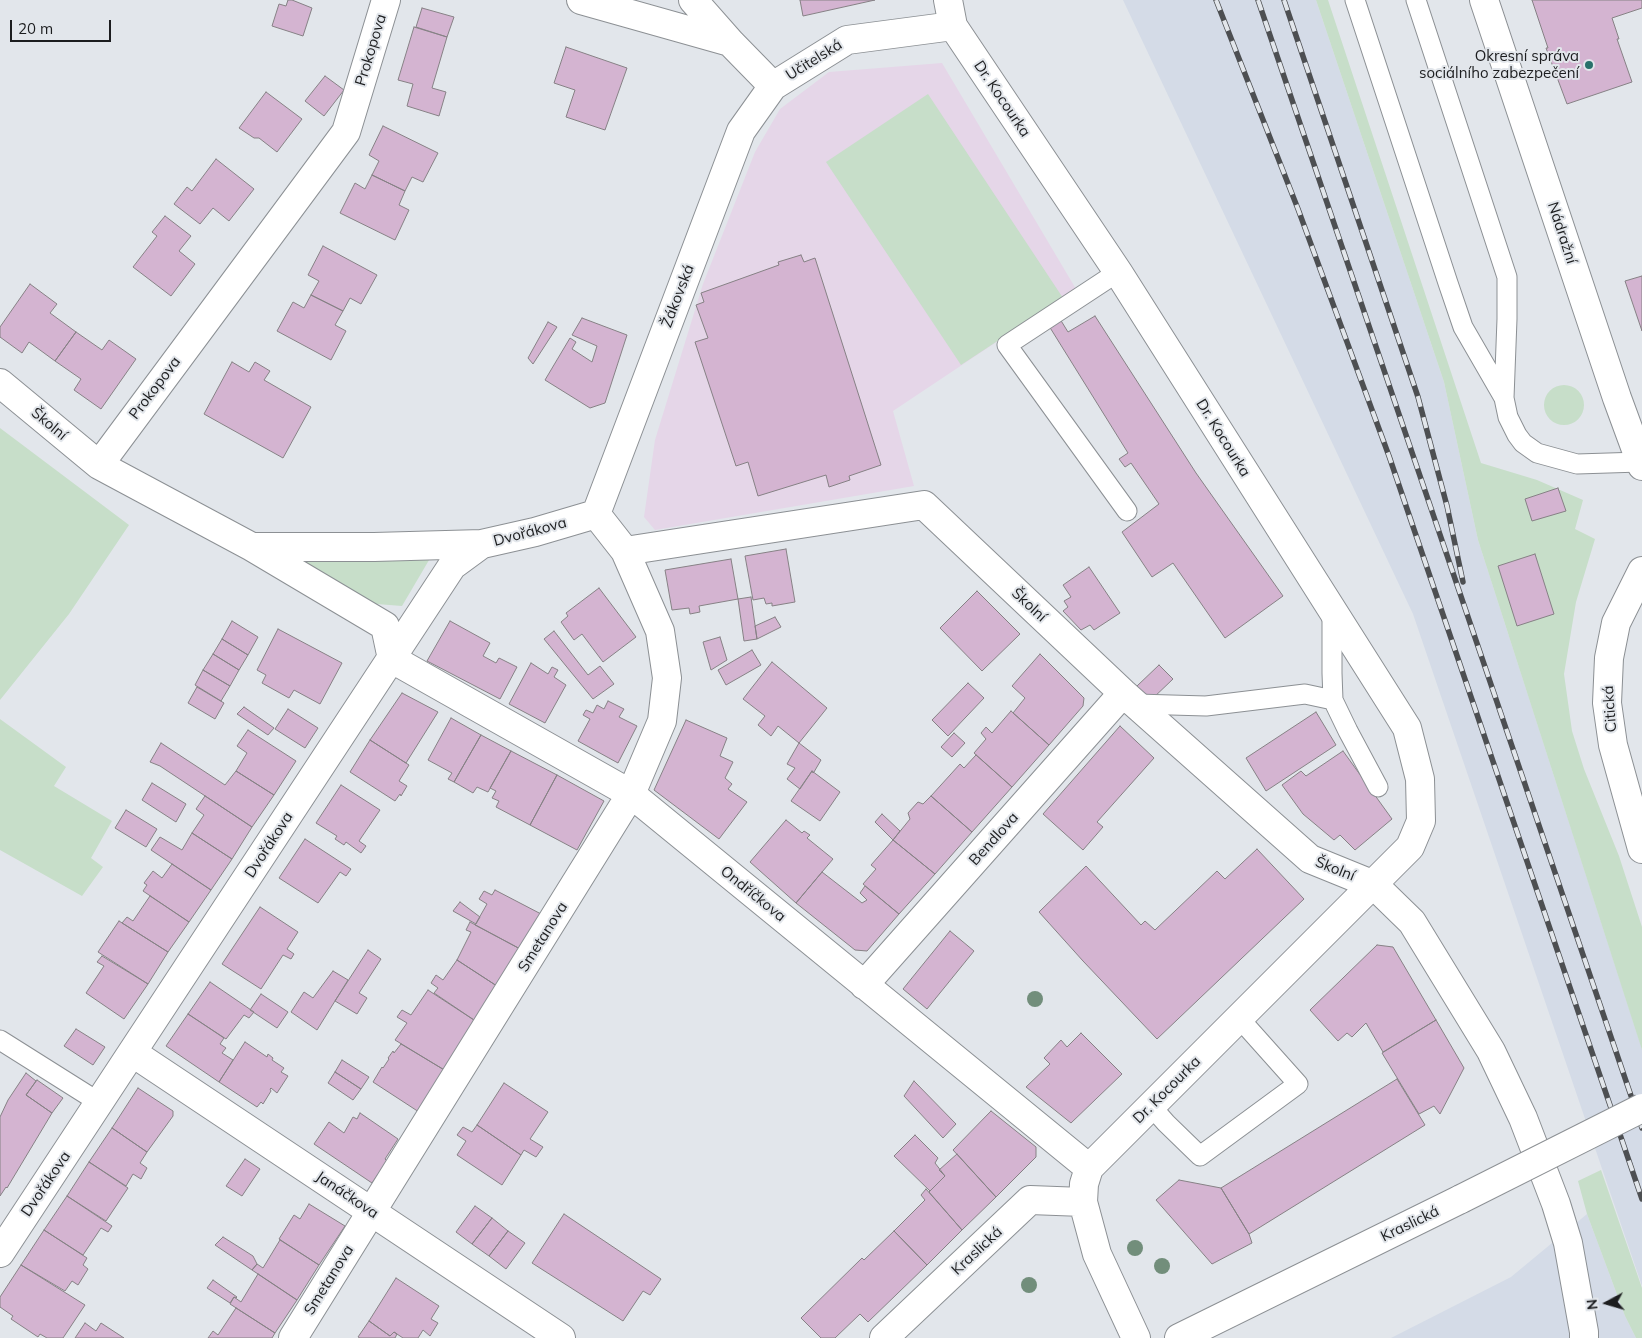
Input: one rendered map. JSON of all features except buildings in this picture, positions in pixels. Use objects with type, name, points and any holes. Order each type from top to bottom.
[{"type":"street","name":"Prokopova","points":[[98,465],[346,132],[386,0]]},
{"type":"street","name":"Učitelská","points":[[581,0],[730,42],[773,86],[847,40],[953,26]]},
{"type":"street","points":[[693,0],[730,42]]},
{"type":"street","name":"Dr. Kocourka","points":[[948,0],[953,26],[1118,272],[1407,728],[1420,779],[1421,821],[1410,847],[1089,1168]]},
{"type":"street","name":"Nádražní","points":[[1484,0],[1617,398],[1641,464]]},
{"type":"street","name":"Žákovská","points":[[596,514],[741,131],[773,86]]},
{"type":"street","name":"Školní","points":[[0,383],[98,465]]},
{"type":"street","points":[[98,465],[252,547],[385,626],[392,659]]},
{"type":"street","name":"Školní","points":[[625,551],[924,505],[1130,699],[1310,859],[1374,884]]},
{"type":"street","name":"Dvořákova","points":[[0,1253],[452,566],[482,544],[535,532],[596,514]]},
{"type":"street","name":"Smetanova","points":[[293,1338],[631,794],[662,721],[667,678],[660,631],[625,551],[596,514]]},
{"type":"street","points":[[252,547],[374,547],[482,544]]},
{"type":"street","name":"Citická","points":[[1642,571],[1616,622],[1609,658],[1607,703],[1613,745],[1642,849]]},
{"type":"street","name":"Ondříčkova","points":[[392,659],[631,794],[1089,1168]]},
{"type":"street","name":"Bendlova","points":[[864,985],[1130,699]]},
{"type":"street","points":[[1374,884],[1412,922],[1491,1051],[1523,1118],[1568,1243],[1584,1338]]},
{"type":"street","name":"Janáčkova","points":[[133,1053],[561,1338]]},
{"type":"street","name":"Kraslická","points":[[1178,1338],[1642,1108]]},
{"type":"street","points":[[1089,1168],[1084,1184],[1083,1202],[1097,1254],[1136,1338]]},
{"type":"street","name":"Kraslická","points":[[884,1338],[1030,1200],[1083,1202]]},
{"type":"lane","points":[[1355,0],[1444,274],[1464,327],[1504,398]]},
{"type":"lane","points":[[1416,0],[1507,277],[1508,319],[1504,398],[1508,417],[1523,443],[1537,453],[1577,464],[1641,464]]},
{"type":"lane","points":[[1118,272],[1008,345],[1127,511]]},
{"type":"lane","points":[[1332,610],[1333,700],[1378,786]]},
{"type":"lane","points":[[1130,699],[1206,706],[1305,694],[1333,700]]},
{"type":"lane","points":[[1152,1106],[1166,1123],[1200,1156],[1298,1084],[1239,1018]]},
{"type":"lane","points":[[0,1040],[100,1103]]},
{"type":"shaded area","points":[[1123,0],[1316,0],[1444,382],[1478,540],[1642,1049],[1642,1286],[1413,614]]},
{"type":"shaded area","points":[[942,63],[1076,289],[893,411],[914,486],[655,530],[644,517],[655,440],[703,284],[755,152],[780,109],[829,72]]},
{"type":"shaded area","points":[[1587,1214],[1625,1316],[1636,1338],[1391,1338],[1511,1277]]},
{"type":"green space","points":[[1316,0],[1328,0],[1481,463],[1537,480],[1583,500],[1575,529],[1595,539],[1576,602],[1564,674],[1572,731],[1584,769],[1619,856],[1642,927],[1642,1050],[1478,540],[1444,382]]},
{"type":"green space","points":[[928,94],[1063,298],[961,365],[826,162]]},
{"type":"green space","points":[[1564,385],[1578,391],[1584,405],[1578,419],[1564,425],[1550,419],[1544,405],[1550,391]]},
{"type":"green space","points":[[0,428],[129,525],[69,614],[0,700]]},
{"type":"green space","points":[[432,555],[402,606],[364,603],[299,559]]},
{"type":"green space","points":[[0,719],[66,767],[54,786],[112,821],[91,858],[103,867],[82,896],[0,850]]},
{"type":"green space","points":[[1601,1170],[1642,1288],[1642,1338],[1636,1338],[1625,1316],[1587,1214],[1578,1181]]},
{"type":"railway","points":[[1216,0],[1298,209],[1389,456],[1642,1199]]},
{"type":"railway","points":[[1258,0],[1642,1128]]},
{"type":"railway","points":[[1284,0],[1418,397],[1447,506],[1463,582]]},
{"type":"place","name":"Okresní správa sociálního zabezpečení","points":[[1589,65]]}]
